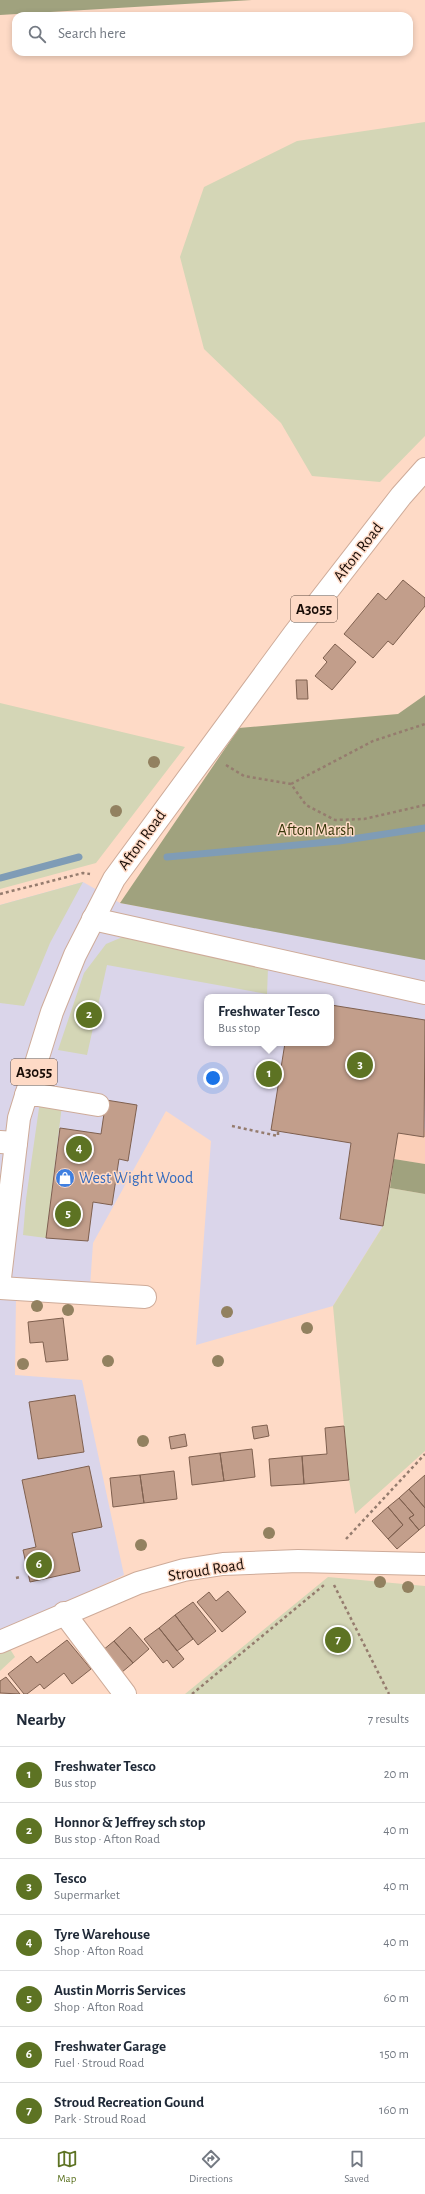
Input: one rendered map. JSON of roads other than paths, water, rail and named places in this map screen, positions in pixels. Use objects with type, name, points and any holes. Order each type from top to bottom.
[{"type":"main road","name":"Afton Road","points":[[0,1278],[8,1142],[19,1118],[52,1012],[75,955],[114,879],[294,634],[401,496],[425,469]]},
{"type":"main road","points":[[93,919],[425,993]]},
{"type":"main road","points":[[26,1095],[38,1095],[98,1105]]},
{"type":"main road","points":[[0,1288],[145,1297]]},
{"type":"main road","name":"Stroud Road","points":[[0,1642],[64,1613],[138,1583],[184,1570],[223,1564],[345,1562],[425,1564]]},
{"type":"main road","points":[[64,1613],[124,1694]]},
{"type":"waterway","points":[[167,857],[339,841],[425,828]]},
{"type":"waterway","points":[[0,878],[79,857]]},
{"type":"place","name":"Honnor & Jeffrey sch stop","points":[[89,1015]]},
{"type":"place","name":"Tesco","points":[[360,1065]]},
{"type":"place","name":"Freshwater Tesco","points":[[269,1074]]},
{"type":"place","name":"Tyre Warehouse","points":[[79,1149]]},
{"type":"place","name":"West Wight Wood","points":[[65,1178]]},
{"type":"place","name":"Austin Morris Services","points":[[68,1214]]},
{"type":"place","name":"Freshwater Garage","points":[[39,1565]]},
{"type":"place","name":"Stroud Recreation Gound","points":[[338,1640]]},
{"type":"park label","name":"Afton Marsh","points":[[316,830]]}]
